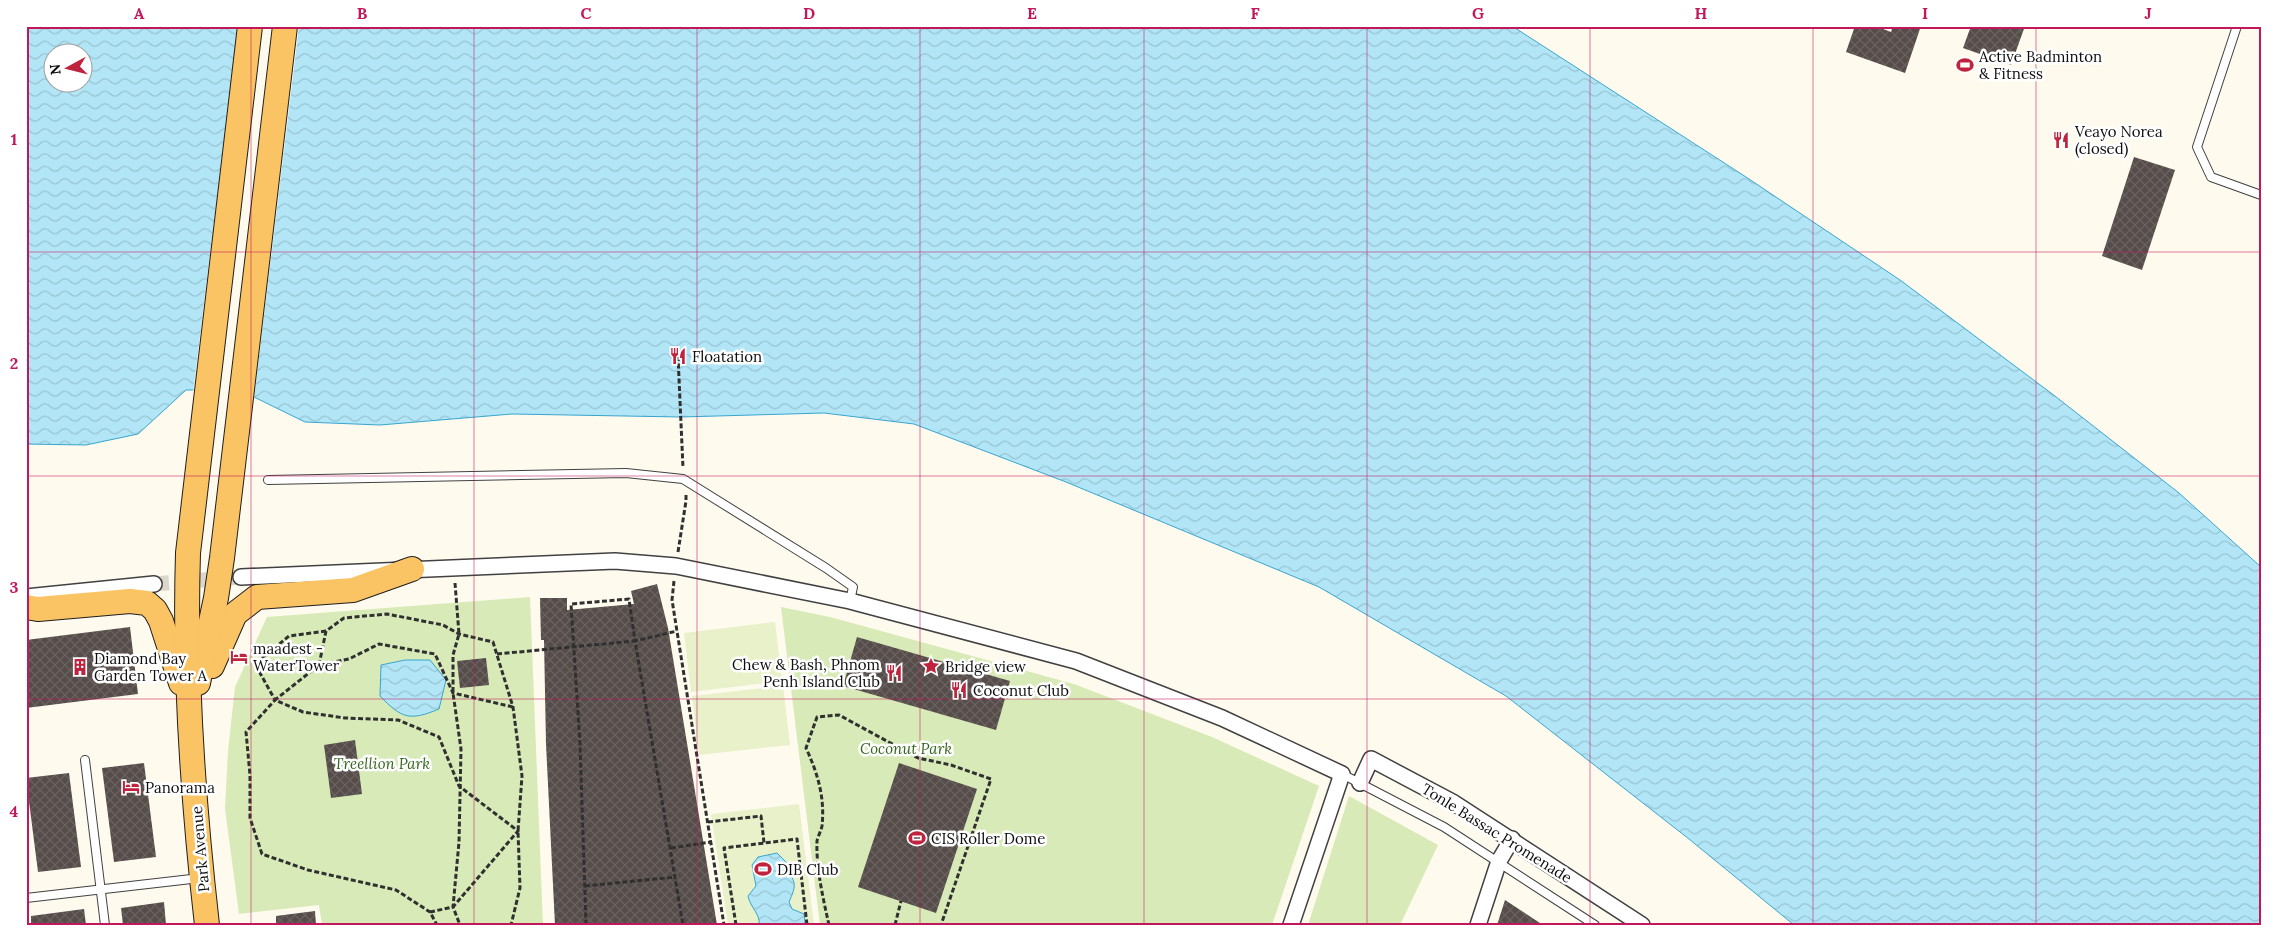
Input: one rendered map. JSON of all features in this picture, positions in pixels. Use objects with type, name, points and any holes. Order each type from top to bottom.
[{"type":"main road","points":[[191,714],[186,603],[190,530],[250,26]]},
{"type":"main road","points":[[191,714],[216,598],[225,533],[285,26]]},
{"type":"main road","points":[[191,714],[235,614],[250,601],[266,595],[353,590],[412,569]]},
{"type":"main road","points":[[26,608],[38,609],[130,601],[146,603],[155,610],[161,621],[191,714]]},
{"type":"main road","name":"Park Avenue","points":[[191,714],[194,782],[207,925]]},
{"type":"street","points":[[240,577],[615,561],[676,566],[850,601],[1076,661],[1222,718],[1342,774],[1291,925]]},
{"type":"street","points":[[26,597],[154,584]]},
{"type":"street","name":"Tonle Bassac Promenade","points":[[1360,783],[1371,759],[1454,803],[1642,925]]},
{"type":"street","points":[[1478,925],[1498,862],[1512,840]]},
{"type":"lane","points":[[2237,26],[2198,146],[2211,177],[2261,195]]},
{"type":"lane","points":[[268,480],[626,473],[683,479],[826,568],[852,588],[850,601]]},
{"type":"lane","points":[[85,760],[105,925]]},
{"type":"lane","points":[[1342,774],[1444,827],[1595,925]]},
{"type":"lane","points":[[26,898],[202,878]]},
{"type":"path","points":[[678,356],[683,479],[686,501],[672,600],[724,925]]},
{"type":"path","points":[[454,568],[459,634],[453,655],[453,693],[460,749],[459,842],[453,907],[460,925]]},
{"type":"path","points":[[586,925],[580,744],[571,604],[629,599],[683,925]]},
{"type":"path","points":[[511,925],[520,888],[518,831],[522,776],[513,707],[493,642],[459,634],[443,625],[386,614],[344,618],[326,631],[289,636],[255,664],[275,700],[302,712],[345,718],[398,720],[439,737],[459,786],[518,831]]},
{"type":"path","points":[[319,665],[326,631]]},
{"type":"path","points":[[497,654],[532,649],[635,641],[677,631]]},
{"type":"path","points":[[437,925],[430,912],[396,890],[308,870],[262,854],[250,818],[250,775],[246,732],[275,700],[319,665],[349,659],[379,644],[435,654],[453,693]]},
{"type":"path","points":[[453,693],[513,707]]},
{"type":"path","points":[[828,925],[822,894],[817,839],[822,829],[823,798],[816,771],[806,748],[817,717],[839,715],[918,758],[951,765],[991,778],[942,925]]},
{"type":"path","points":[[708,822],[761,816],[764,843]]},
{"type":"path","points":[[430,912],[453,907],[518,831]]},
{"type":"path","points":[[736,925],[724,848],[797,839],[807,925]]},
{"type":"path","points":[[671,848],[711,842]]},
{"type":"path","points":[[585,886],[676,877]]},
{"type":"path","points":[[895,925],[901,901]]},
{"type":"green space","name":"Treellion Park","points":[[530,597],[543,925],[322,925],[319,905],[239,914],[225,809],[228,751],[235,687],[267,617]]},
{"type":"green space","name":"Coconut Park","points":[[781,607],[830,617],[1074,684],[1212,737],[1319,786],[1272,925],[820,925]]},
{"type":"green space","points":[[775,622],[782,681],[691,692],[684,633]]},
{"type":"green space","points":[[783,686],[790,745],[699,755],[692,696]]},
{"type":"green space","points":[[1349,796],[1438,845],[1400,925],[1308,925]]},
{"type":"green space","name":"DIB Club","points":[[799,804],[814,925],[728,925],[711,814]]},
{"type":"water","points":[[26,26],[1512,26],[1746,177],[1900,280],[2051,393],[2179,493],[2261,567],[2261,925],[1794,925],[1689,839],[1506,696],[1319,587],[1066,482],[914,424],[824,413],[681,417],[512,414],[380,425],[305,422],[254,397],[218,390],[186,390],[138,434],[86,445],[26,444]]},
{"type":"water","points":[[405,660],[430,660],[446,680],[439,709],[421,715],[407,716],[394,709],[380,696],[381,665]]},
{"type":"water","points":[[777,853],[787,863],[786,869],[794,881],[793,892],[789,902],[792,909],[804,914],[805,922],[803,925],[759,925],[758,918],[749,900],[748,896],[756,886],[752,865],[758,857]]},
{"type":"pier","points":[[238,26],[299,26],[254,399],[218,392],[193,393]]},
{"type":"building","points":[[1855,26],[1875,26],[1891,32],[1893,26],[1921,26],[1905,73],[1846,52]]},
{"type":"building","points":[[1971,26],[2025,26],[2011,65],[1963,48]]},
{"type":"building","points":[[2134,157],[2175,170],[2142,270],[2102,256]]},
{"type":"building","points":[[657,584],[668,628],[717,925],[555,925],[546,744],[544,640],[541,640],[540,598],[567,598],[567,610],[634,604],[631,591]]},
{"type":"building","name":"Diamond Bay Garden Tower A","points":[[130,627],[138,694],[26,708],[26,640]]},
{"type":"building","points":[[857,637],[1010,681],[996,730],[843,686]]},
{"type":"building","points":[[486,658],[489,685],[460,688],[457,661]]},
{"type":"building","points":[[355,740],[362,794],[331,798],[324,745]]},
{"type":"building","points":[[144,763],[156,857],[114,862],[102,768]]},
{"type":"building","name":"CIS Roller Dome","points":[[899,763],[977,789],[936,913],[858,887]]},
{"type":"building","points":[[69,773],[81,867],[38,872],[26,778]]},
{"type":"building","points":[[1505,900],[1543,925],[1497,925]]},
{"type":"building","points":[[164,902],[166,925],[123,925],[121,908]]},
{"type":"building","points":[[84,909],[86,925],[31,925],[31,916]]},
{"type":"building","points":[[315,911],[316,925],[276,925],[276,916]]},
{"type":"tunnel","points":[[154,584],[241,577]]},
{"type":"place","name":"Active Badminton & Fitness","points":[[1965,65]]},
{"type":"place","name":"Veayo Norea (closed)","points":[[2061,140]]},
{"type":"place","name":"Floatation","points":[[678,356]]},
{"type":"place","name":"maadest - WaterTower","points":[[239,657]]},
{"type":"place","name":"Bridge view","points":[[931,666]]},
{"type":"place","name":"Diamond Bay Garden Tower A","points":[[80,667]]},
{"type":"place","name":"Chew & Bash, Phnom Penh Island Club","points":[[894,673]]},
{"type":"place","name":"Coconut Club","points":[[959,690]]},
{"type":"place","name":"Panorama","points":[[131,787]]},
{"type":"place","name":"CIS Roller Dome","points":[[917,838]]},
{"type":"place","name":"DIB Club","points":[[763,869]]}]
